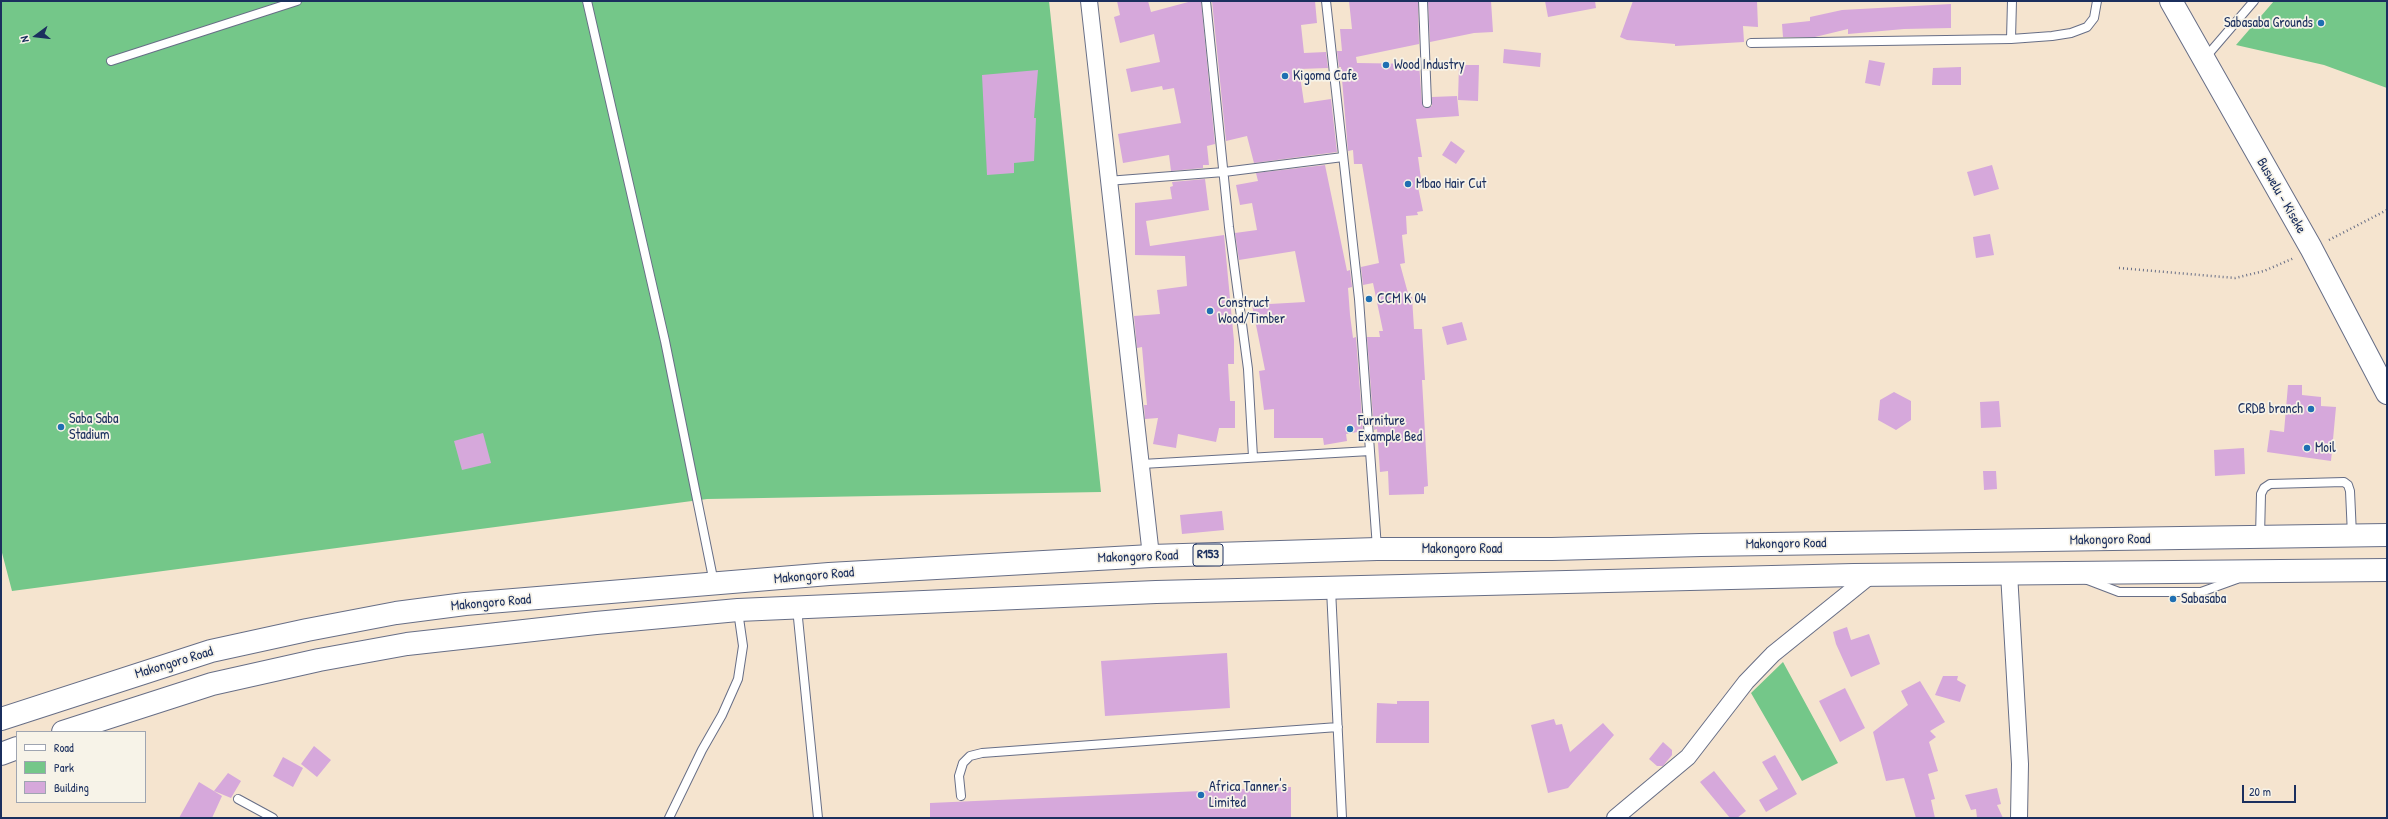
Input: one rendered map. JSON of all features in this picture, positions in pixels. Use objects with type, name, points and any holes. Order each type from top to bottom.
[{"type":"main road","name":"Buswelu - Kiseke","points":[[2171,1],[2203,60],[2382,370],[2387,393]]},
{"type":"main road","name":"Makongoro Road","points":[[1,719],[43,704],[211,651],[307,630],[396,613],[465,604],[829,574],[1151,556],[1377,549],[1552,549],[1700,545],[2387,535]]},
{"type":"main road","name":"Makongoro Road","points":[[66,731],[212,684],[319,660],[407,644],[596,623],[738,610],[1011,596],[1331,588],[1871,575],[2387,570]]},
{"type":"main road","points":[[1,754],[16,748]]},
{"type":"street","points":[[1089,1],[1107,181],[1142,464],[1151,556]]},
{"type":"street","points":[[2009,573],[2020,764],[2021,816]]},
{"type":"street","points":[[1615,818],[1688,757],[1746,682],[1773,654],[1871,575]]},
{"type":"lane","points":[[111,61],[297,1]]},
{"type":"lane","points":[[587,1],[665,341],[714,584]]},
{"type":"lane","points":[[1206,1],[1224,172],[1247,362],[1253,457]]},
{"type":"lane","points":[[1326,1],[1359,299],[1377,549]]},
{"type":"lane","points":[[1423,1],[1427,103]]},
{"type":"lane","points":[[2011,39],[2012,1]]},
{"type":"lane","points":[[1751,43],[2011,39],[2052,36],[2082,30],[2094,18],[2097,1]]},
{"type":"lane","points":[[2203,60],[2254,1]]},
{"type":"lane","points":[[1107,181],[1224,172],[1343,157]]},
{"type":"lane","points":[[1142,464],[1370,451]]},
{"type":"lane","points":[[2260,538],[2261,494],[2264,488],[2270,484],[2344,482],[2348,485],[2350,491],[2352,536]]},
{"type":"lane","points":[[1331,588],[1342,818]]},
{"type":"lane","points":[[797,607],[818,818]]},
{"type":"lane","points":[[669,818],[702,750],[722,715],[738,679],[743,646],[738,610]]},
{"type":"lane","points":[[961,796],[959,776],[963,763],[970,756],[982,753],[1338,726]]},
{"type":"lane","points":[[238,799],[273,818]]},
{"type":"path","points":[[2118,268],[2235,278],[2273,268],[2311,248],[2348,232],[2387,210]]},
{"type":"green space","points":[[1,1],[1049,1],[1101,492],[707,499],[12,591],[1,549]]},
{"type":"green space","name":"Sabasaba Grounds","points":[[2274,1],[2387,1],[2387,88],[2324,65],[2236,45]]},
{"type":"green space","points":[[1783,662],[1838,763],[1802,781],[1751,693]]},
{"type":"building","points":[[1117,1],[1148,1],[1151,12],[1192,1],[1201,1],[1215,144],[1207,146],[1209,165],[1203,165],[1203,168],[1171,171],[1169,155],[1123,163],[1118,134],[1181,123],[1174,88],[1163,90],[1162,86],[1131,92],[1126,69],[1160,62],[1154,34],[1120,43],[1114,17],[1120,15]]},
{"type":"building","points":[[1212,1],[1315,1],[1317,23],[1301,25],[1304,53],[1326,52],[1328,68],[1299,69],[1304,103],[1331,99],[1337,152],[1254,163],[1247,136],[1226,141]]},
{"type":"building","points":[[1349,1],[1418,1],[1419,44],[1356,57],[1357,63],[1419,64],[1422,103],[1425,108],[1432,106],[1432,97],[1457,96],[1459,116],[1416,119],[1422,157],[1418,157],[1422,186],[1418,187],[1423,211],[1417,212],[1418,215],[1406,216],[1407,234],[1402,235],[1405,263],[1400,264],[1409,297],[1412,297],[1414,329],[1422,329],[1425,380],[1422,380],[1428,486],[1424,487],[1424,494],[1389,495],[1388,471],[1380,472],[1377,429],[1374,430],[1367,337],[1380,337],[1379,331],[1383,331],[1373,283],[1363,285],[1361,267],[1379,263],[1362,164],[1354,164],[1353,150],[1348,151],[1341,67],[1339,67],[1337,51],[1342,51],[1340,29],[1352,29]]},
{"type":"building","points":[[1428,1],[1491,1],[1493,32],[1474,33],[1430,42]]},
{"type":"building","points":[[1545,1],[1595,1],[1596,8],[1548,17]]},
{"type":"building","points":[[1633,1],[1757,1],[1758,27],[1743,26],[1744,42],[1675,46],[1675,44],[1627,40],[1620,37]]},
{"type":"building","points":[[1951,4],[1951,28],[1904,29],[1848,34],[1848,29],[1815,37],[1783,37],[1782,24],[1810,21],[1810,17],[1842,10]]},
{"type":"building","points":[[1504,49],[1541,53],[1540,67],[1503,63]]},
{"type":"building","points":[[1869,60],[1885,63],[1880,86],[1865,83]]},
{"type":"building","points":[[1459,65],[1479,65],[1478,101],[1458,100]]},
{"type":"building","points":[[1961,67],[1961,85],[1932,85],[1933,68]]},
{"type":"building","points":[[1038,70],[1034,118],[1036,118],[1034,161],[1014,163],[1014,173],[987,175],[982,75]]},
{"type":"building","points":[[1451,141],[1465,151],[1456,164],[1442,155]]},
{"type":"building","points":[[1325,165],[1347,271],[1350,270],[1352,287],[1348,288],[1350,315],[1353,338],[1356,337],[1363,431],[1346,434],[1347,441],[1324,445],[1323,438],[1274,438],[1274,409],[1264,410],[1259,371],[1265,370],[1252,305],[1305,302],[1295,251],[1239,260],[1235,233],[1257,230],[1252,203],[1240,205],[1236,185],[1258,181],[1256,173]]},
{"type":"building","points":[[1992,165],[1999,189],[1974,196],[1967,172]]},
{"type":"building","points":[[1205,179],[1209,210],[1146,221],[1150,246],[1224,235],[1234,341],[1234,364],[1228,364],[1230,401],[1235,401],[1235,428],[1219,428],[1216,442],[1178,434],[1176,448],[1153,444],[1158,418],[1145,419],[1144,405],[1147,405],[1142,347],[1137,348],[1134,316],[1160,314],[1157,290],[1187,286],[1185,256],[1135,255],[1135,203],[1172,199],[1170,187],[1173,186],[1172,182]]},
{"type":"building","points":[[1990,234],[1994,255],[1976,258],[1973,237]]},
{"type":"building","points":[[1462,322],[1467,340],[1447,345],[1442,327]]},
{"type":"building","points":[[2288,385],[2302,385],[2302,395],[2321,397],[2321,406],[2336,407],[2331,461],[2267,452],[2270,430],[2284,432]]},
{"type":"building","points":[[1894,392],[1911,401],[1911,420],[1896,430],[1878,420],[1880,400]]},
{"type":"building","points":[[1999,401],[2001,427],[1981,428],[1980,402]]},
{"type":"building","points":[[483,433],[491,463],[462,470],[454,441]]},
{"type":"building","points":[[2244,448],[2245,474],[2215,476],[2214,450]]},
{"type":"building","points":[[1983,471],[1996,471],[1997,489],[1984,490]]},
{"type":"building","points":[[1222,511],[1224,530],[1182,534],[1180,515]]},
{"type":"building","points":[[1847,627],[1851,640],[1869,634],[1880,664],[1851,677],[1836,644],[1833,632]]},
{"type":"building","points":[[1227,653],[1230,708],[1105,716],[1101,661]]},
{"type":"building","points":[[1943,676],[1958,676],[1957,680],[1966,685],[1960,702],[1935,695]]},
{"type":"building","points":[[1920,681],[1945,722],[1930,731],[1936,737],[1929,742],[1938,771],[1928,774],[1935,799],[1931,800],[1935,818],[1916,818],[1904,778],[1886,781],[1873,732],[1908,705],[1901,691]]},
{"type":"building","points":[[1845,688],[1865,728],[1840,742],[1819,701]]},
{"type":"building","points":[[1397,701],[1429,701],[1429,743],[1376,743],[1377,703],[1397,704]]},
{"type":"building","points":[[1554,719],[1556,725],[1562,724],[1570,752],[1603,723],[1614,735],[1568,788],[1548,793],[1531,725]]},
{"type":"building","points":[[1663,742],[1672,750],[1672,755],[1663,766],[1657,766],[1649,759]]},
{"type":"building","points":[[314,746],[331,760],[317,777],[301,764]]},
{"type":"building","points":[[1775,755],[1797,794],[1766,812],[1759,800],[1778,789],[1762,762]]},
{"type":"building","points":[[283,757],[303,768],[293,787],[273,776]]},
{"type":"building","points":[[1714,771],[1746,811],[1737,818],[1730,818],[1700,782]]},
{"type":"building","points":[[228,773],[241,781],[231,798],[214,791]]},
{"type":"building","points":[[199,782],[222,796],[212,818],[179,818]]},
{"type":"building","name":"Africa Tanner's Limited","points":[[1291,787],[1291,818],[930,818],[930,803]]},
{"type":"building","points":[[1997,788],[2001,804],[1997,805],[2003,818],[1977,818],[1976,809],[1971,810],[1965,795]]},
{"type":"place","name":"Sabasaba Grounds","points":[[2321,23]]},
{"type":"place","name":"Wood Industry","points":[[1386,65]]},
{"type":"place","name":"Kigoma Cafe","points":[[1285,76]]},
{"type":"place","name":"Mbao Hair Cut","points":[[1408,184]]},
{"type":"place","name":"CCM K 04","points":[[1369,299]]},
{"type":"place","name":"Construct Wood/Timber","points":[[1210,311]]},
{"type":"place","name":"CRDB branch","points":[[2311,409]]},
{"type":"place","name":"Saba Saba Stadium","points":[[61,427]]},
{"type":"place","name":"Furniture Example Bed","points":[[1350,429]]},
{"type":"place","name":"Moil","points":[[2307,448]]},
{"type":"place","name":"Sabasaba","points":[[2173,599]]},
{"type":"place","name":"Africa Tanner's Limited","points":[[1201,795]]}]
